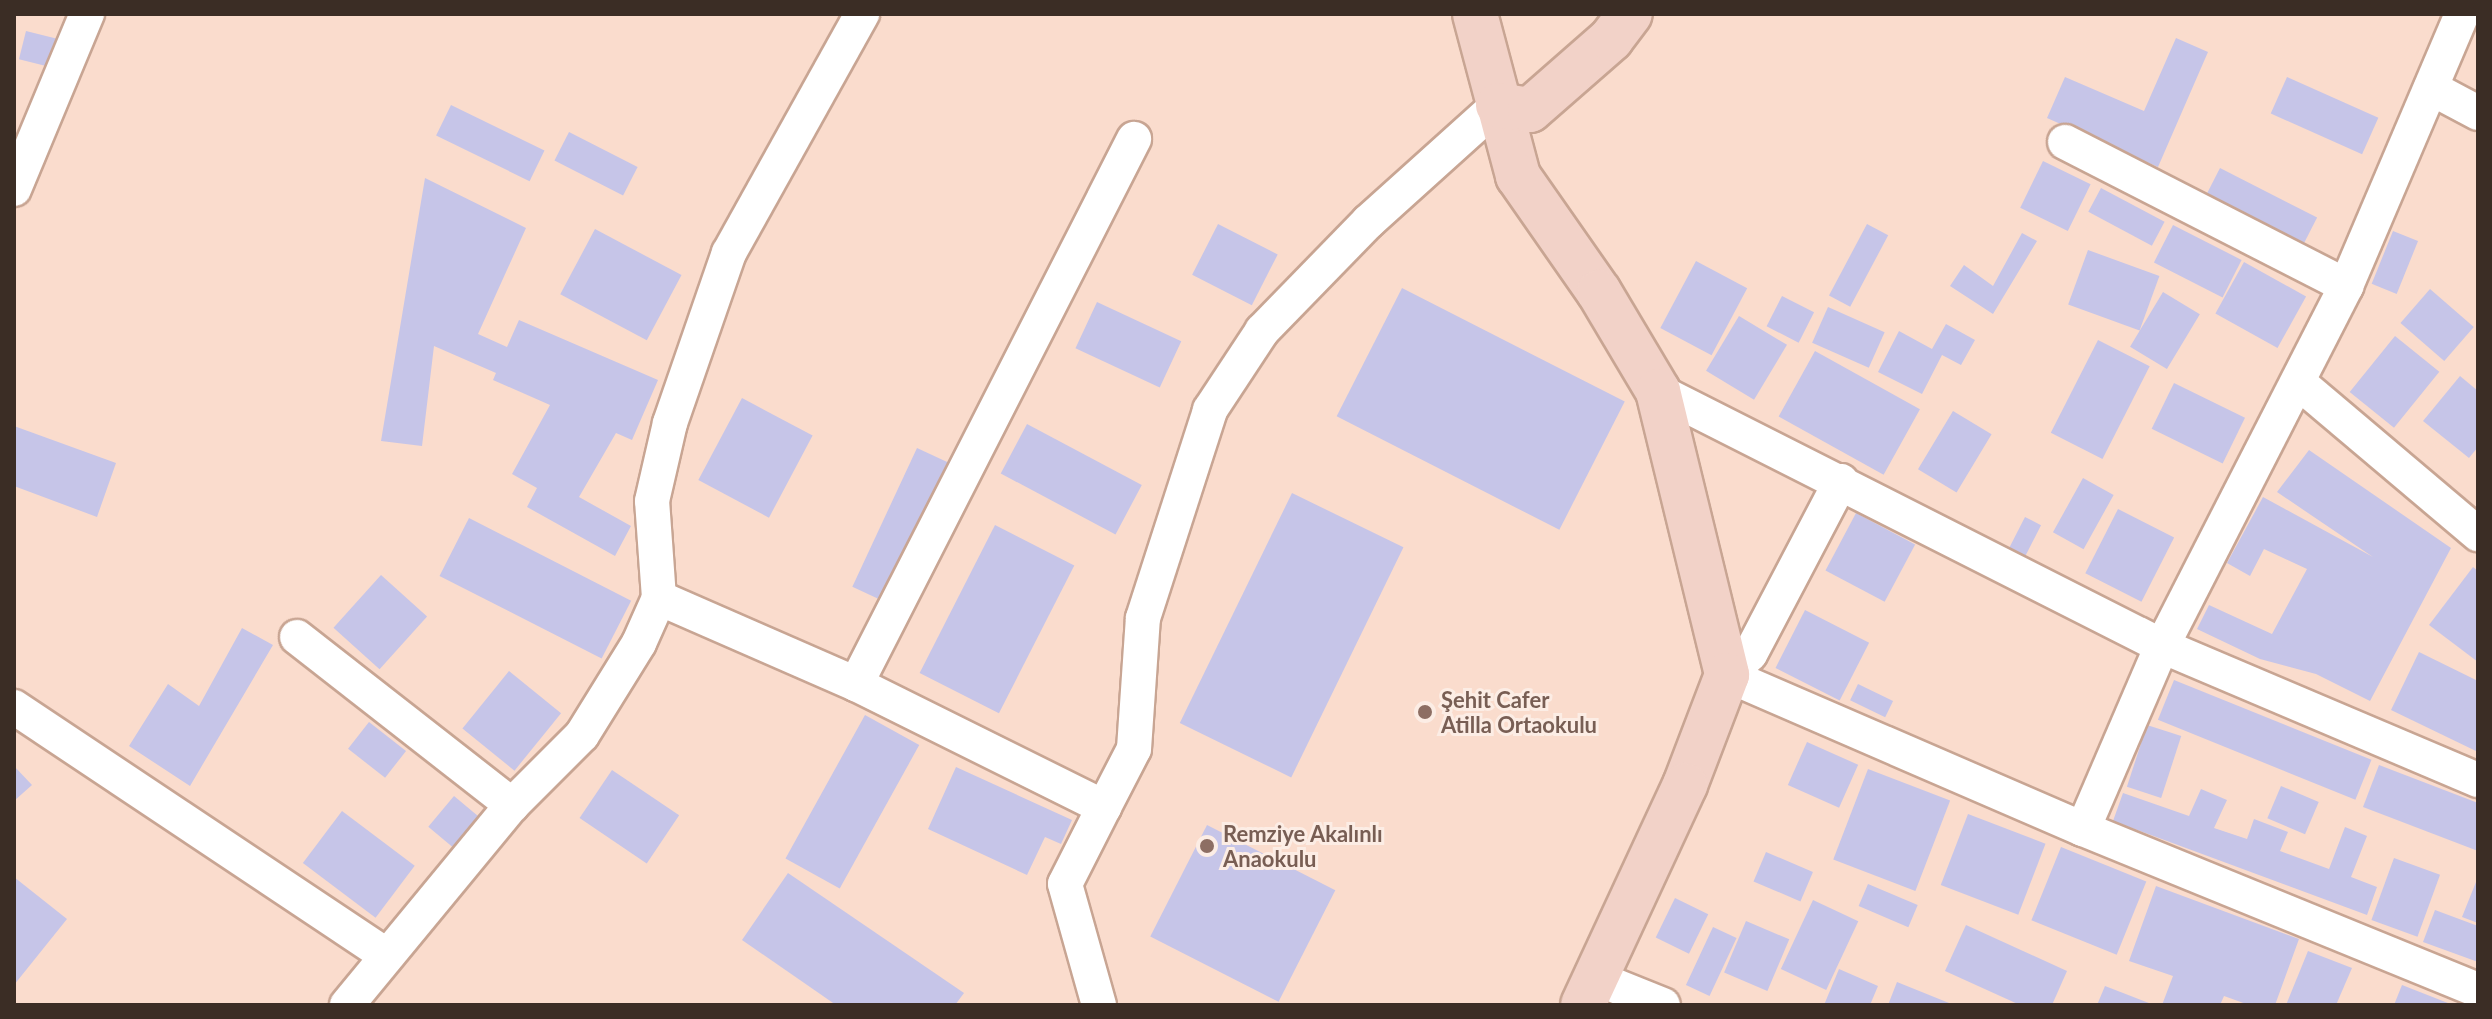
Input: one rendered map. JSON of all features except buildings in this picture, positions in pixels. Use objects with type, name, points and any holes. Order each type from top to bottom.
[{"type":"street","points":[[14,189],[87,14]]},
{"type":"street","points":[[347,1005],[512,805],[582,735],[639,643],[659,598],[652,501],[679,395],[729,253],[862,14]]},
{"type":"street","points":[[1475,14],[1518,176],[1599,292],[1658,391],[1727,675]]},
{"type":"street","points":[[1498,105],[1530,110],[1611,39],[1630,14]]},
{"type":"street","points":[[2083,829],[2162,646],[2346,286],[2462,14]]},
{"type":"street","points":[[2431,88],[2478,113]]},
{"type":"street","points":[[1099,1005],[1065,884],[1134,749],[1143,618],[1210,410],[1262,331],[1368,222],[1498,105]]},
{"type":"street","points":[[856,684],[1134,139]]},
{"type":"street","points":[[2065,142],[2346,286]]},
{"type":"street","points":[[2298,382],[2478,534]]},
{"type":"street","points":[[1658,391],[2162,646],[2478,780]]},
{"type":"street","points":[[1663,1005],[1590,992],[1685,785],[1727,675],[1750,654],[1841,481]]},
{"type":"street","points":[[659,598],[856,684],[1104,807]]},
{"type":"street","points":[[297,637],[512,805]]},
{"type":"street","points":[[1727,675],[2083,829],[2478,990]]},
{"type":"street","points":[[14,707],[387,956]]},
{"type":"place","name":"Şehit Cafer Atilla Ortaokulu","points":[[1425,712]]},
{"type":"place","name":"Remziye Akalınlı Anaokulu","points":[[1207,846]]}]
